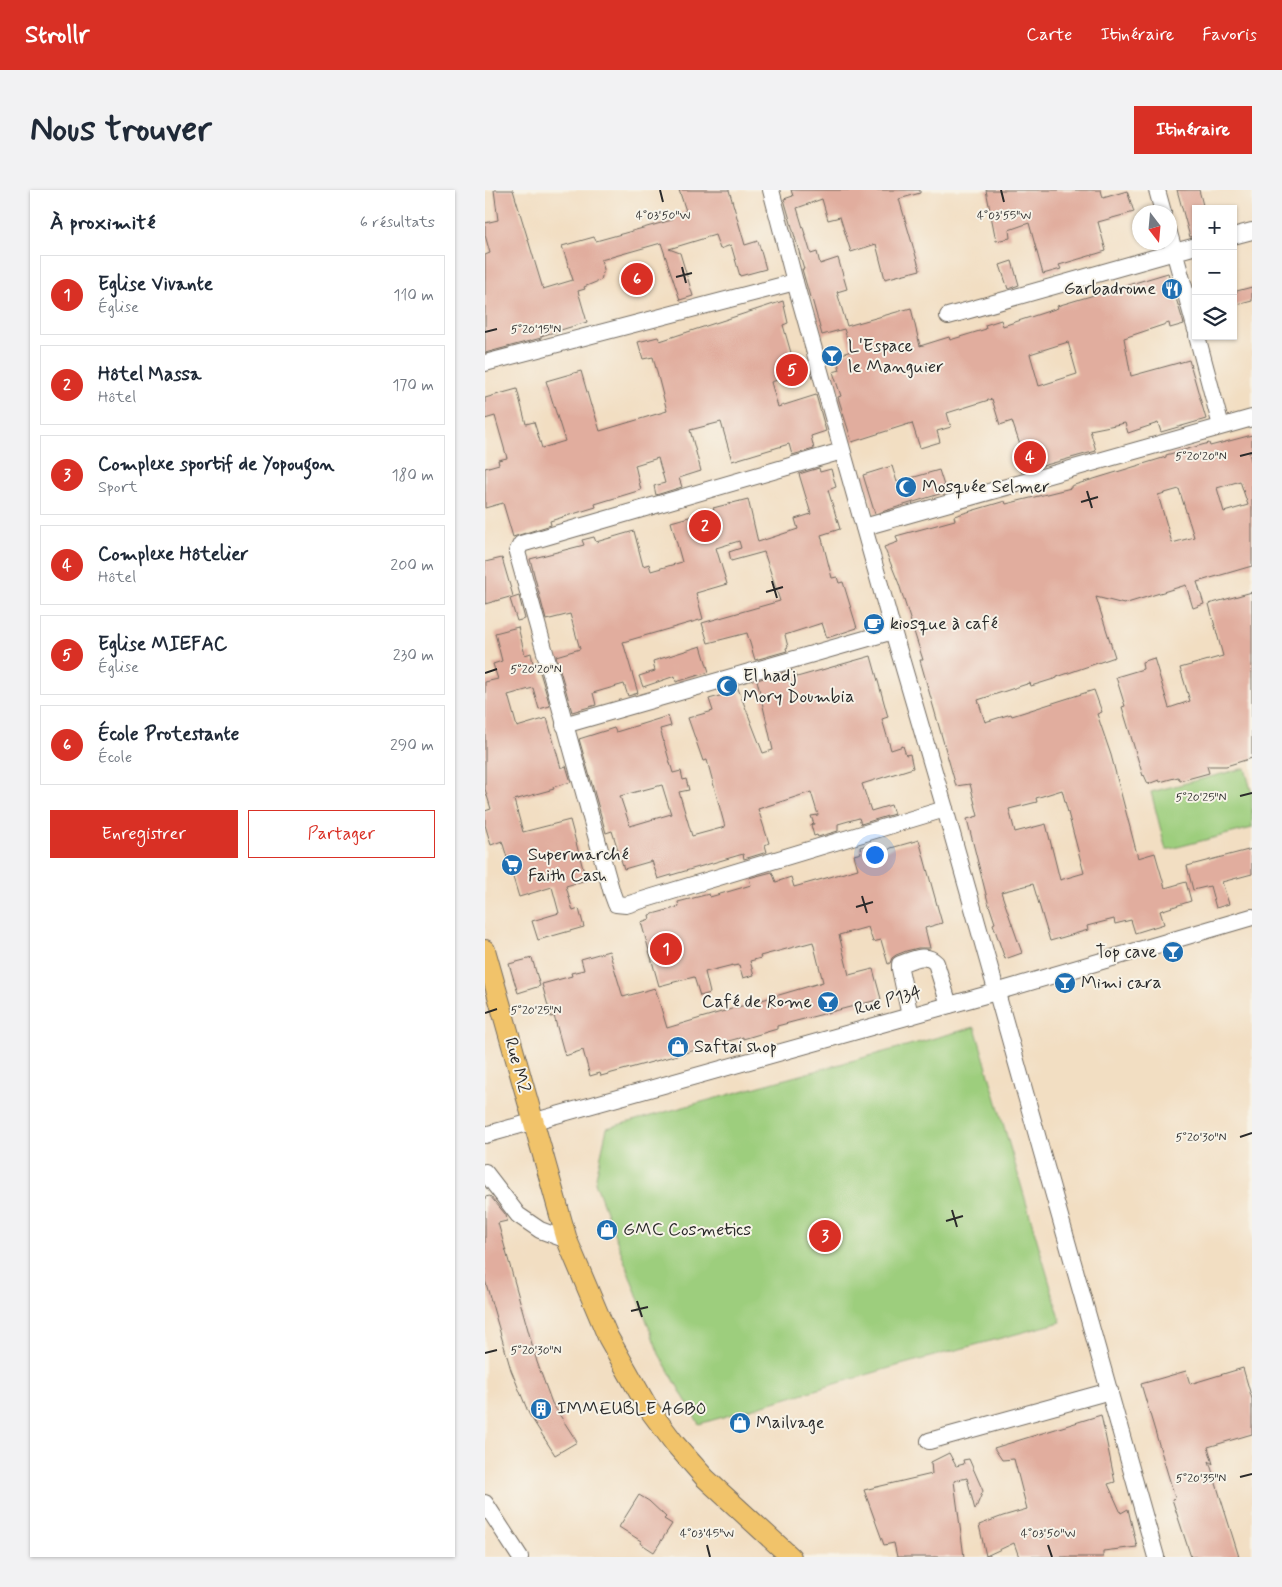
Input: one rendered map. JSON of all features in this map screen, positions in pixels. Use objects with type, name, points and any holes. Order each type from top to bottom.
[{"type":"main road","name":"Rue M2","points":[[485,950],[567,1240],[608,1336],[648,1408],[675,1444],[705,1478],[791,1557]]},
{"type":"street","points":[[771,190],[842,451],[1156,1557]]},
{"type":"street","points":[[1157,190],[1161,205]]},
{"type":"street","points":[[1237,235],[1252,231]]},
{"type":"street","points":[[948,316],[1192,247]]},
{"type":"street","points":[[1175,252],[1192,315]]},
{"type":"street","points":[[485,363],[795,282]]},
{"type":"street","points":[[1198,340],[1221,426]]},
{"type":"street","points":[[864,527],[1252,418]]},
{"type":"street","points":[[842,451],[521,544],[517,552],[564,725],[616,904],[627,904],[945,809]]},
{"type":"street","points":[[564,725],[893,631]]},
{"type":"street","name":"Rue P134","points":[[485,1136],[996,992],[1252,917]]},
{"type":"street","points":[[910,1016],[900,964],[923,956],[932,958],[936,963],[949,1005]]},
{"type":"street","points":[[485,1172],[518,1215],[540,1230],[567,1240]]},
{"type":"street","points":[[929,1441],[1110,1391]]},
{"type":"street","points":[[485,1503],[520,1557]]},
{"type":"green space","points":[[1245,768],[1252,794],[1252,828],[1166,850],[1151,792]]},
{"type":"green space","points":[[975,1027],[1061,1322],[893,1367],[699,1424],[659,1354],[595,1182],[607,1128]]},
{"type":"building","points":[[494,190],[513,190],[543,289],[573,280],[562,246],[594,237],[596,241],[672,220],[671,216],[686,211],[679,190],[729,190],[745,245],[758,241],[766,269],[740,276],[731,245],[720,249],[715,235],[669,249],[680,253],[693,296],[680,300],[661,243],[601,260],[604,269],[601,280],[578,291],[587,322],[541,336],[541,338],[485,353],[485,255],[490,253],[485,235],[485,223],[498,220]]},
{"type":"building","points":[[791,190],[920,190],[920,193],[899,199],[920,270],[885,279],[876,244],[851,252],[840,217],[828,220],[822,199],[797,208],[811,254],[817,252],[820,264],[838,258],[847,289],[837,292],[847,326],[911,308],[920,346],[949,337],[950,340],[986,329],[985,325],[1001,320],[1003,326],[1058,308],[1057,306],[1168,273],[1184,324],[1170,328],[1169,323],[1124,338],[1131,376],[1189,360],[1206,419],[1161,432],[1158,423],[1128,433],[1125,423],[1090,430],[1096,451],[1021,472],[1015,449],[1021,448],[1012,421],[1000,425],[992,399],[947,413],[951,427],[937,431],[940,442],[920,448],[912,423],[852,442],[838,397],[841,396],[833,372],[840,370],[836,356],[851,351],[844,329],[822,335],[802,269],[804,269],[784,199],[793,196]],"holes":[[[1068,342],[1077,374],[1039,386],[1030,354]]]},
{"type":"building","points":[[986,190],[1101,190],[1103,198],[1127,191],[1132,206],[1132,213],[1098,222],[1106,251],[1059,265],[1061,269],[1043,274],[1029,223],[1009,230],[1010,238],[996,241]]},
{"type":"building","points":[[1177,190],[1199,190],[1203,205],[1192,205],[1192,237],[1190,237]]},
{"type":"building","points":[[1012,261],[1019,285],[1008,289],[1000,265]]},
{"type":"building","points":[[1252,287],[1252,301],[1237,305],[1237,291]]},
{"type":"building","points":[[783,301],[788,323],[783,325],[797,374],[771,382],[778,407],[816,395],[826,431],[811,436],[814,449],[792,455],[789,444],[732,461],[721,422],[690,430],[701,471],[679,478],[682,487],[656,495],[654,486],[665,483],[658,458],[635,465],[641,490],[595,504],[596,507],[550,521],[551,525],[513,537],[503,503],[485,508],[485,468],[499,464],[498,460],[507,458],[495,416],[485,419],[485,398],[517,389],[526,424],[534,422],[542,448],[565,441],[546,381],[581,371],[600,431],[667,411],[653,357],[643,359],[638,342],[658,337],[660,341]]},
{"type":"building","points":[[1252,435],[1252,452],[1249,453],[1252,464],[1252,566],[1197,582],[1204,604],[1193,608],[1186,585],[1124,604],[1096,597],[1115,657],[1057,678],[1031,686],[1030,683],[978,700],[985,722],[1011,714],[1012,716],[1094,690],[1102,712],[1097,714],[1111,755],[1138,858],[1155,853],[1165,888],[1186,882],[1191,901],[1160,911],[1164,924],[1135,933],[1131,920],[1115,924],[1114,919],[1087,926],[1088,930],[1050,941],[1033,884],[1001,892],[1022,953],[1005,959],[993,924],[995,923],[967,819],[978,816],[970,784],[956,786],[920,660],[923,660],[899,584],[884,547],[898,542],[896,536],[955,520],[954,516],[1005,501],[1006,504],[1071,488],[1071,486],[1166,457],[1166,455],[1209,443],[1210,446]],"holes":[[[1240,481],[1248,505],[1224,512],[1217,488]],[[1179,489],[1194,537],[1172,543],[1158,495]],[[1062,790],[1084,873],[1060,880],[1046,824],[1015,832],[1009,809],[1037,802],[1036,798]]]},
{"type":"building","name":"Mosquée Selmer","points":[[892,466],[897,482],[939,470],[946,492],[875,514],[863,475]]},
{"type":"building","points":[[819,468],[820,472],[831,469],[836,487],[828,490],[840,529],[821,535],[832,578],[837,577],[839,583],[843,582],[857,628],[827,638],[822,623],[785,635],[787,651],[755,660],[747,633],[708,643],[702,623],[780,601],[764,552],[731,561],[729,552],[741,548],[739,541],[716,548],[727,584],[696,593],[703,619],[623,642],[638,693],[628,696],[624,684],[593,693],[596,705],[572,712],[556,656],[580,649],[570,614],[546,620],[530,559],[584,545],[582,540],[594,537],[596,542],[634,531],[643,566],[649,564],[651,571],[682,562],[671,522],[748,499],[758,542],[798,529],[795,519],[811,514],[799,474]]},
{"type":"building","points":[[502,558],[513,596],[485,604],[485,562]]},
{"type":"building","points":[[1252,592],[1252,758],[1226,766],[1207,766],[1209,773],[1180,781],[1178,777],[1148,784],[1143,776],[1122,707],[1125,706],[1116,677],[1143,669],[1142,662],[1154,658],[1169,708],[1190,701],[1180,668],[1223,656],[1209,604]]},
{"type":"building","points":[[519,596],[525,619],[517,621],[510,599]]},
{"type":"building","points":[[518,627],[525,655],[531,653],[533,663],[537,662],[550,706],[539,709],[533,688],[508,695],[517,727],[547,718],[561,768],[566,766],[571,782],[553,787],[554,789],[514,800],[523,832],[570,820],[586,880],[566,886],[573,911],[579,909],[584,927],[538,940],[532,921],[559,913],[552,887],[519,897],[502,841],[491,845],[485,825],[485,811],[491,809],[485,789],[485,682],[498,679],[493,664],[502,661],[495,633]]},
{"type":"building","points":[[701,646],[709,672],[676,682],[675,676],[643,687],[639,676],[655,671],[653,661]]},
{"type":"building","points":[[871,656],[888,717],[882,719],[891,750],[903,746],[906,755],[910,754],[913,768],[862,784],[871,811],[891,805],[894,814],[861,824],[859,818],[838,824],[838,831],[818,837],[817,835],[814,836],[811,825],[814,824],[811,816],[818,815],[811,792],[758,809],[769,843],[765,845],[767,852],[744,859],[743,854],[658,879],[652,861],[624,869],[612,831],[606,833],[579,739],[614,728],[616,732],[668,716],[671,726],[660,729],[673,773],[681,771],[683,780],[686,779],[689,790],[679,792],[692,836],[725,827],[707,760],[703,761],[688,718],[713,711],[709,699],[723,695],[721,690],[737,686],[763,753],[773,750],[757,680],[792,670],[793,672],[795,671],[797,677]],"holes":[[[662,785],[671,814],[630,826],[620,796]]]},
{"type":"building","points":[[919,840],[942,923],[925,928],[930,948],[906,951],[896,955],[888,964],[881,940],[873,942],[868,927],[839,935],[849,975],[873,969],[881,999],[777,1026],[777,1029],[743,1039],[743,1037],[601,1076],[600,1073],[590,1076],[583,1050],[565,1056],[554,1016],[551,1017],[542,984],[572,976],[571,973],[584,970],[581,959],[609,951],[623,997],[655,988],[667,1028],[823,982],[813,942],[760,956],[761,958],[750,961],[754,975],[743,978],[739,965],[705,972],[710,993],[700,996],[694,977],[659,986],[641,922],[650,919],[649,915],[679,907],[678,902],[709,894],[710,897],[751,885],[749,878],[772,872],[776,882],[791,877],[794,887],[858,869],[854,855],[861,853],[860,847],[872,844],[876,858],[891,848]]},
{"type":"building","points":[[1252,849],[1252,874],[1222,882],[1229,904],[1216,908],[1210,886],[1193,890],[1187,866]]},
{"type":"building","points":[[532,958],[540,986],[518,993],[509,964]]},
{"type":"building","points":[[490,1196],[506,1215],[507,1221],[498,1223],[537,1362],[552,1403],[577,1442],[555,1455],[529,1414],[511,1370],[485,1280],[485,1197]]},
{"type":"building","points":[[1243,1368],[1252,1399],[1252,1434],[1208,1447],[1213,1464],[1209,1461],[1239,1557],[1191,1557],[1172,1499],[1175,1498],[1141,1384],[1186,1371],[1190,1384]]},
{"type":"building","points":[[1101,1415],[1115,1482],[1108,1484],[1121,1513],[1128,1509],[1137,1547],[1103,1551],[1103,1557],[1019,1557],[1014,1543],[986,1556],[979,1525],[1027,1509],[1014,1459],[1002,1460],[994,1448]]},
{"type":"building","points":[[949,1453],[956,1466],[964,1464],[963,1460],[969,1459],[983,1491],[975,1510],[967,1478],[954,1481],[964,1557],[897,1557],[894,1543],[884,1545],[864,1490],[932,1474],[931,1462]]},
{"type":"building","points":[[639,1495],[649,1501],[666,1517],[664,1519],[672,1524],[654,1552],[619,1527]]},
{"type":"place","name":"École Protestante","points":[[637,279]]},
{"type":"place","name":"Garbadrome","points":[[1172,289]]},
{"type":"place","name":"L'Espace le Manguier","points":[[832,356]]},
{"type":"place","name":"Eglise MIEFAC","points":[[792,370]]},
{"type":"place","name":"Complexe Hôtelier","points":[[1030,457]]},
{"type":"place","name":"Mosquée Selmer","points":[[906,487]]},
{"type":"place","name":"Hôtel Massa","points":[[705,526]]},
{"type":"place","name":"kiosque à café","points":[[874,624]]},
{"type":"place","name":"El hadj Mory Doumbia","points":[[727,686]]},
{"type":"place","name":"Supermarché Faith Cash","points":[[512,865]]},
{"type":"place","name":"Eglise Vivante","points":[[666,949]]},
{"type":"place","name":"Top cave","points":[[1173,952]]},
{"type":"place","name":"Mimi cara","points":[[1065,983]]},
{"type":"place","name":"Café de Rome","points":[[828,1002]]},
{"type":"place","name":"Saftai shop","points":[[678,1047]]},
{"type":"place","name":"GMC Cosmetics","points":[[607,1230]]},
{"type":"place","name":"Complexe sportif de Yopougon","points":[[825,1236]]},
{"type":"place","name":"IMMEUBLE AGBO","points":[[541,1409]]},
{"type":"place","name":"Mailvage","points":[[740,1423]]}]
